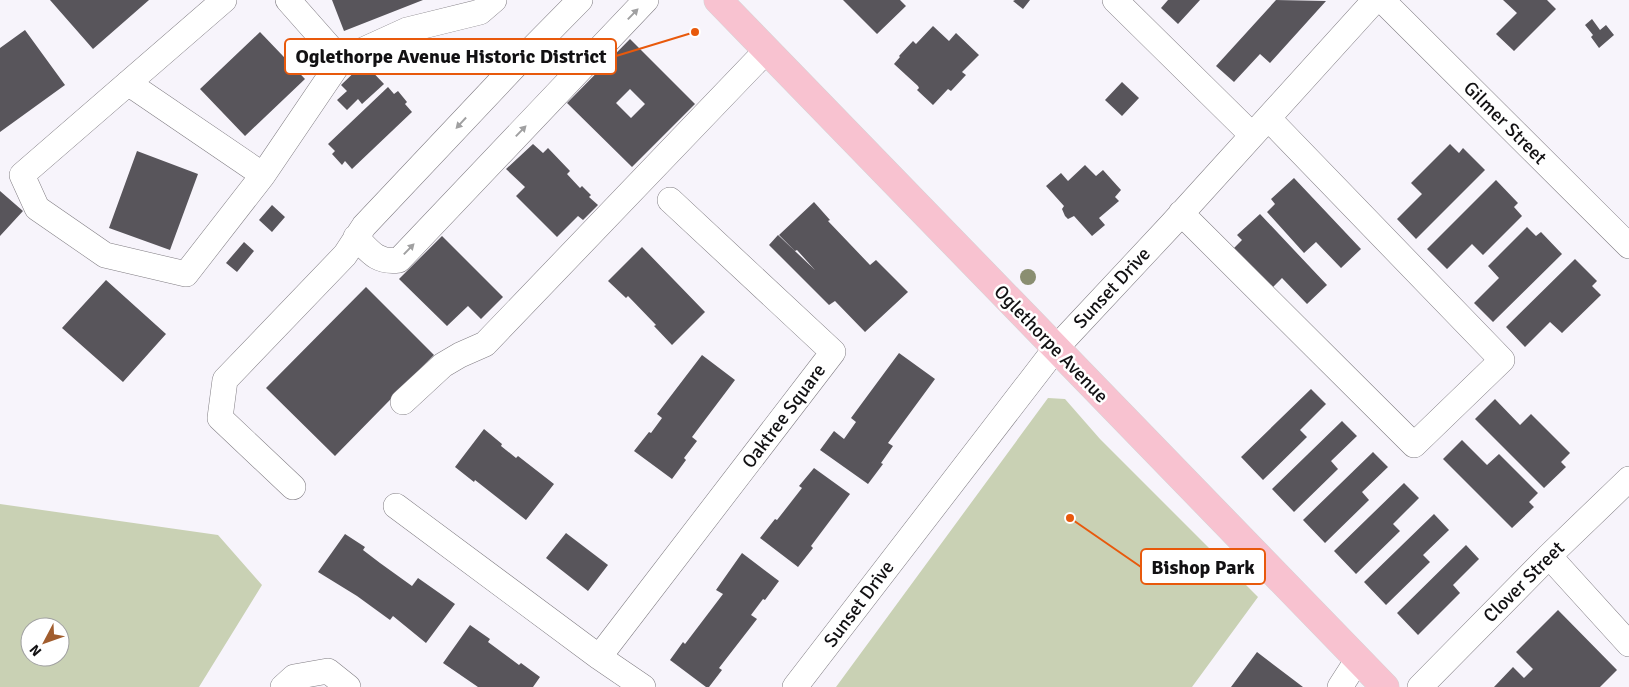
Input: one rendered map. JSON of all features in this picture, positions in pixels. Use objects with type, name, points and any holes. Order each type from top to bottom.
[{"type":"main road","name":"Oglethorpe Avenue","points":[[722,2],[766,51],[1385,687]]},
{"type":"street","points":[[224,0],[22,175],[37,208],[105,255],[186,274],[263,175],[341,60],[407,30],[480,12],[494,0]]},
{"type":"street","points":[[288,0],[341,60]]},
{"type":"street","points":[[293,487],[220,418],[225,380],[345,254],[364,226],[580,0]]},
{"type":"street","points":[[356,237],[374,256],[387,261],[398,260],[646,0]]},
{"type":"street","points":[[1116,0],[1260,126],[1502,360],[1414,445],[1181,213]]},
{"type":"street","name":"Sunset Drive","points":[[796,687],[1056,348],[1375,0]]},
{"type":"street","name":"Gilmer Street","points":[[1382,0],[1629,246]]},
{"type":"street","points":[[403,402],[443,366],[460,355],[485,344],[766,51]]},
{"type":"street","points":[[128,83],[263,175]]},
{"type":"street","name":"Oaktree Square","points":[[600,657],[832,352],[670,200]]},
{"type":"street","name":"Clover Street","points":[[1420,687],[1629,478]]},
{"type":"street","points":[[396,506],[643,687]]},
{"type":"street","points":[[1549,556],[1629,644]]},
{"type":"street","points":[[1340,687],[1358,659]]},
{"type":"street","points":[[283,687],[294,677],[328,671],[348,687]]},
{"type":"green space","points":[[1048,398],[1065,399],[1100,439],[1258,597],[1192,687],[836,687]]},
{"type":"green space","points":[[0,504],[218,535],[262,585],[199,687],[0,687]]},
{"type":"building","points":[[50,0],[149,0],[93,49]]},
{"type":"building","points":[[332,0],[423,0],[344,31]]},
{"type":"building","points":[[843,0],[900,0],[906,6],[877,34]]},
{"type":"building","points":[[1030,0],[1023,9],[1013,1]]},
{"type":"building","points":[[1168,0],[1200,0],[1178,24],[1161,8]]},
{"type":"building","points":[[1276,0],[1326,1],[1270,63],[1260,54],[1234,82],[1216,66]]},
{"type":"building","points":[[1503,0],[1547,0],[1556,9],[1514,51],[1496,34],[1517,13]]},
{"type":"building","points":[[1592,19],[1600,30],[1606,25],[1614,35],[1599,48],[1591,37],[1593,35],[1585,25]]},
{"type":"building","points":[[933,26],[949,41],[956,33],[979,55],[962,72],[966,75],[951,91],[948,89],[933,105],[917,90],[918,86],[894,64],[913,41],[916,44]]},
{"type":"building","points":[[25,30],[65,85],[0,132],[0,48]]},
{"type":"building","points":[[260,32],[305,79],[245,136],[200,89]]},
{"type":"building","points":[[630,39],[695,104],[632,167],[567,103]],"holes":[[[630,89],[645,104],[631,118],[616,103]]]},
{"type":"building","points":[[364,63],[384,84],[362,104],[358,99],[347,110],[337,100],[347,91],[341,85]]},
{"type":"building","points":[[1122,82],[1139,98],[1122,116],[1105,100]]},
{"type":"building","points":[[388,87],[394,94],[398,91],[412,112],[352,169],[345,161],[342,165],[332,154],[335,151],[328,144]]},
{"type":"building","points":[[533,144],[543,153],[548,148],[570,171],[567,174],[580,188],[582,186],[591,195],[589,197],[598,205],[583,220],[578,216],[557,237],[516,196],[525,187],[506,169]]},
{"type":"building","points":[[1450,144],[1459,153],[1463,148],[1485,170],[1416,239],[1397,219],[1422,194],[1411,183]]},
{"type":"building","points":[[137,151],[198,174],[170,250],[109,228]]},
{"type":"building","points":[[1085,165],[1096,176],[1103,170],[1121,190],[1115,197],[1119,201],[1099,218],[1105,225],[1092,236],[1074,216],[1068,219],[1065,216],[1062,209],[1064,206],[1046,186],[1061,173],[1068,181]]},
{"type":"building","points":[[1294,178],[1361,249],[1341,268],[1316,242],[1304,253],[1267,212],[1275,204],[1271,199]]},
{"type":"building","points":[[1496,180],[1518,203],[1514,207],[1522,216],[1483,255],[1472,244],[1447,269],[1427,249]]},
{"type":"building","points":[[0,191],[23,211],[0,236]]},
{"type":"building","points":[[814,202],[830,220],[828,221],[870,265],[876,260],[908,292],[865,332],[835,301],[829,305],[769,245],[778,235],[815,270],[797,250],[795,251],[779,235]]},
{"type":"building","points":[[272,205],[285,217],[272,232],[259,220]]},
{"type":"building","points":[[1260,214],[1327,285],[1307,304],[1282,278],[1271,289],[1233,249],[1242,240],[1237,235]]},
{"type":"building","points":[[1527,227],[1536,236],[1541,232],[1562,254],[1493,322],[1474,303],[1499,278],[1488,266]]},
{"type":"building","points":[[442,236],[503,297],[481,319],[468,306],[447,326],[399,279]]},
{"type":"building","points":[[244,242],[254,251],[237,272],[226,263]]},
{"type":"building","points":[[642,247],[705,312],[672,345],[628,296],[626,298],[608,281]]},
{"type":"building","points":[[1575,259],[1597,281],[1592,286],[1601,295],[1562,333],[1550,322],[1525,347],[1506,327]]},
{"type":"building","points":[[106,280],[166,334],[123,382],[62,328]]},
{"type":"building","points":[[366,287],[434,355],[335,456],[266,388]]},
{"type":"building","points":[[899,353],[935,379],[888,443],[893,446],[881,463],[883,464],[868,484],[820,450],[834,431],[844,439],[856,422],[851,418]]},
{"type":"building","points":[[702,355],[735,380],[692,437],[697,441],[684,458],[686,460],[672,479],[634,451],[662,418],[657,414]]},
{"type":"building","points":[[1311,389],[1326,404],[1300,430],[1307,437],[1263,480],[1241,457]]},
{"type":"building","points":[[1495,399],[1520,425],[1531,414],[1570,453],[1561,462],[1566,467],[1544,488],[1475,419]]},
{"type":"building","points":[[1342,421],[1357,436],[1331,461],[1338,469],[1294,512],[1272,489]]},
{"type":"building","points":[[484,429],[516,458],[518,456],[554,484],[526,520],[475,480],[474,482],[455,467]]},
{"type":"building","points":[[1462,440],[1487,465],[1499,454],[1538,493],[1529,502],[1534,507],[1512,528],[1443,459]]},
{"type":"building","points":[[1373,452],[1388,467],[1362,492],[1369,500],[1325,543],[1303,520]]},
{"type":"building","points":[[814,468],[850,494],[811,546],[813,548],[798,567],[760,538],[802,488],[799,486]]},
{"type":"building","points":[[1404,483],[1419,498],[1393,524],[1400,531],[1356,574],[1334,551]]},
{"type":"building","points":[[1434,514],[1449,530],[1423,555],[1430,562],[1386,605],[1364,582]]},
{"type":"building","points":[[566,533],[608,565],[588,591],[546,558]]},
{"type":"building","points":[[345,534],[365,547],[363,550],[412,586],[418,578],[455,604],[426,643],[393,616],[390,620],[357,596],[318,572]]},
{"type":"building","points":[[1466,545],[1479,559],[1453,585],[1460,593],[1418,635],[1397,613]]},
{"type":"building","points":[[742,553],[779,581],[751,615],[757,619],[719,668],[722,670],[709,687],[706,687],[670,660],[683,642],[685,644],[723,594],[716,590]]},
{"type":"building","points":[[1558,610],[1617,670],[1600,687],[1494,687],[1513,667],[1524,678],[1533,669],[1516,652]]},
{"type":"building","points":[[470,625],[490,639],[488,642],[519,665],[521,663],[540,677],[533,687],[478,687],[443,663]]},
{"type":"building","points":[[1257,652],[1303,687],[1231,687]]},
{"type":"place","name":"Oglethorpe Avenue Historic District","points":[[695,32]]},
{"type":"place","name":"Bishop Park","points":[[1070,518]]}]
